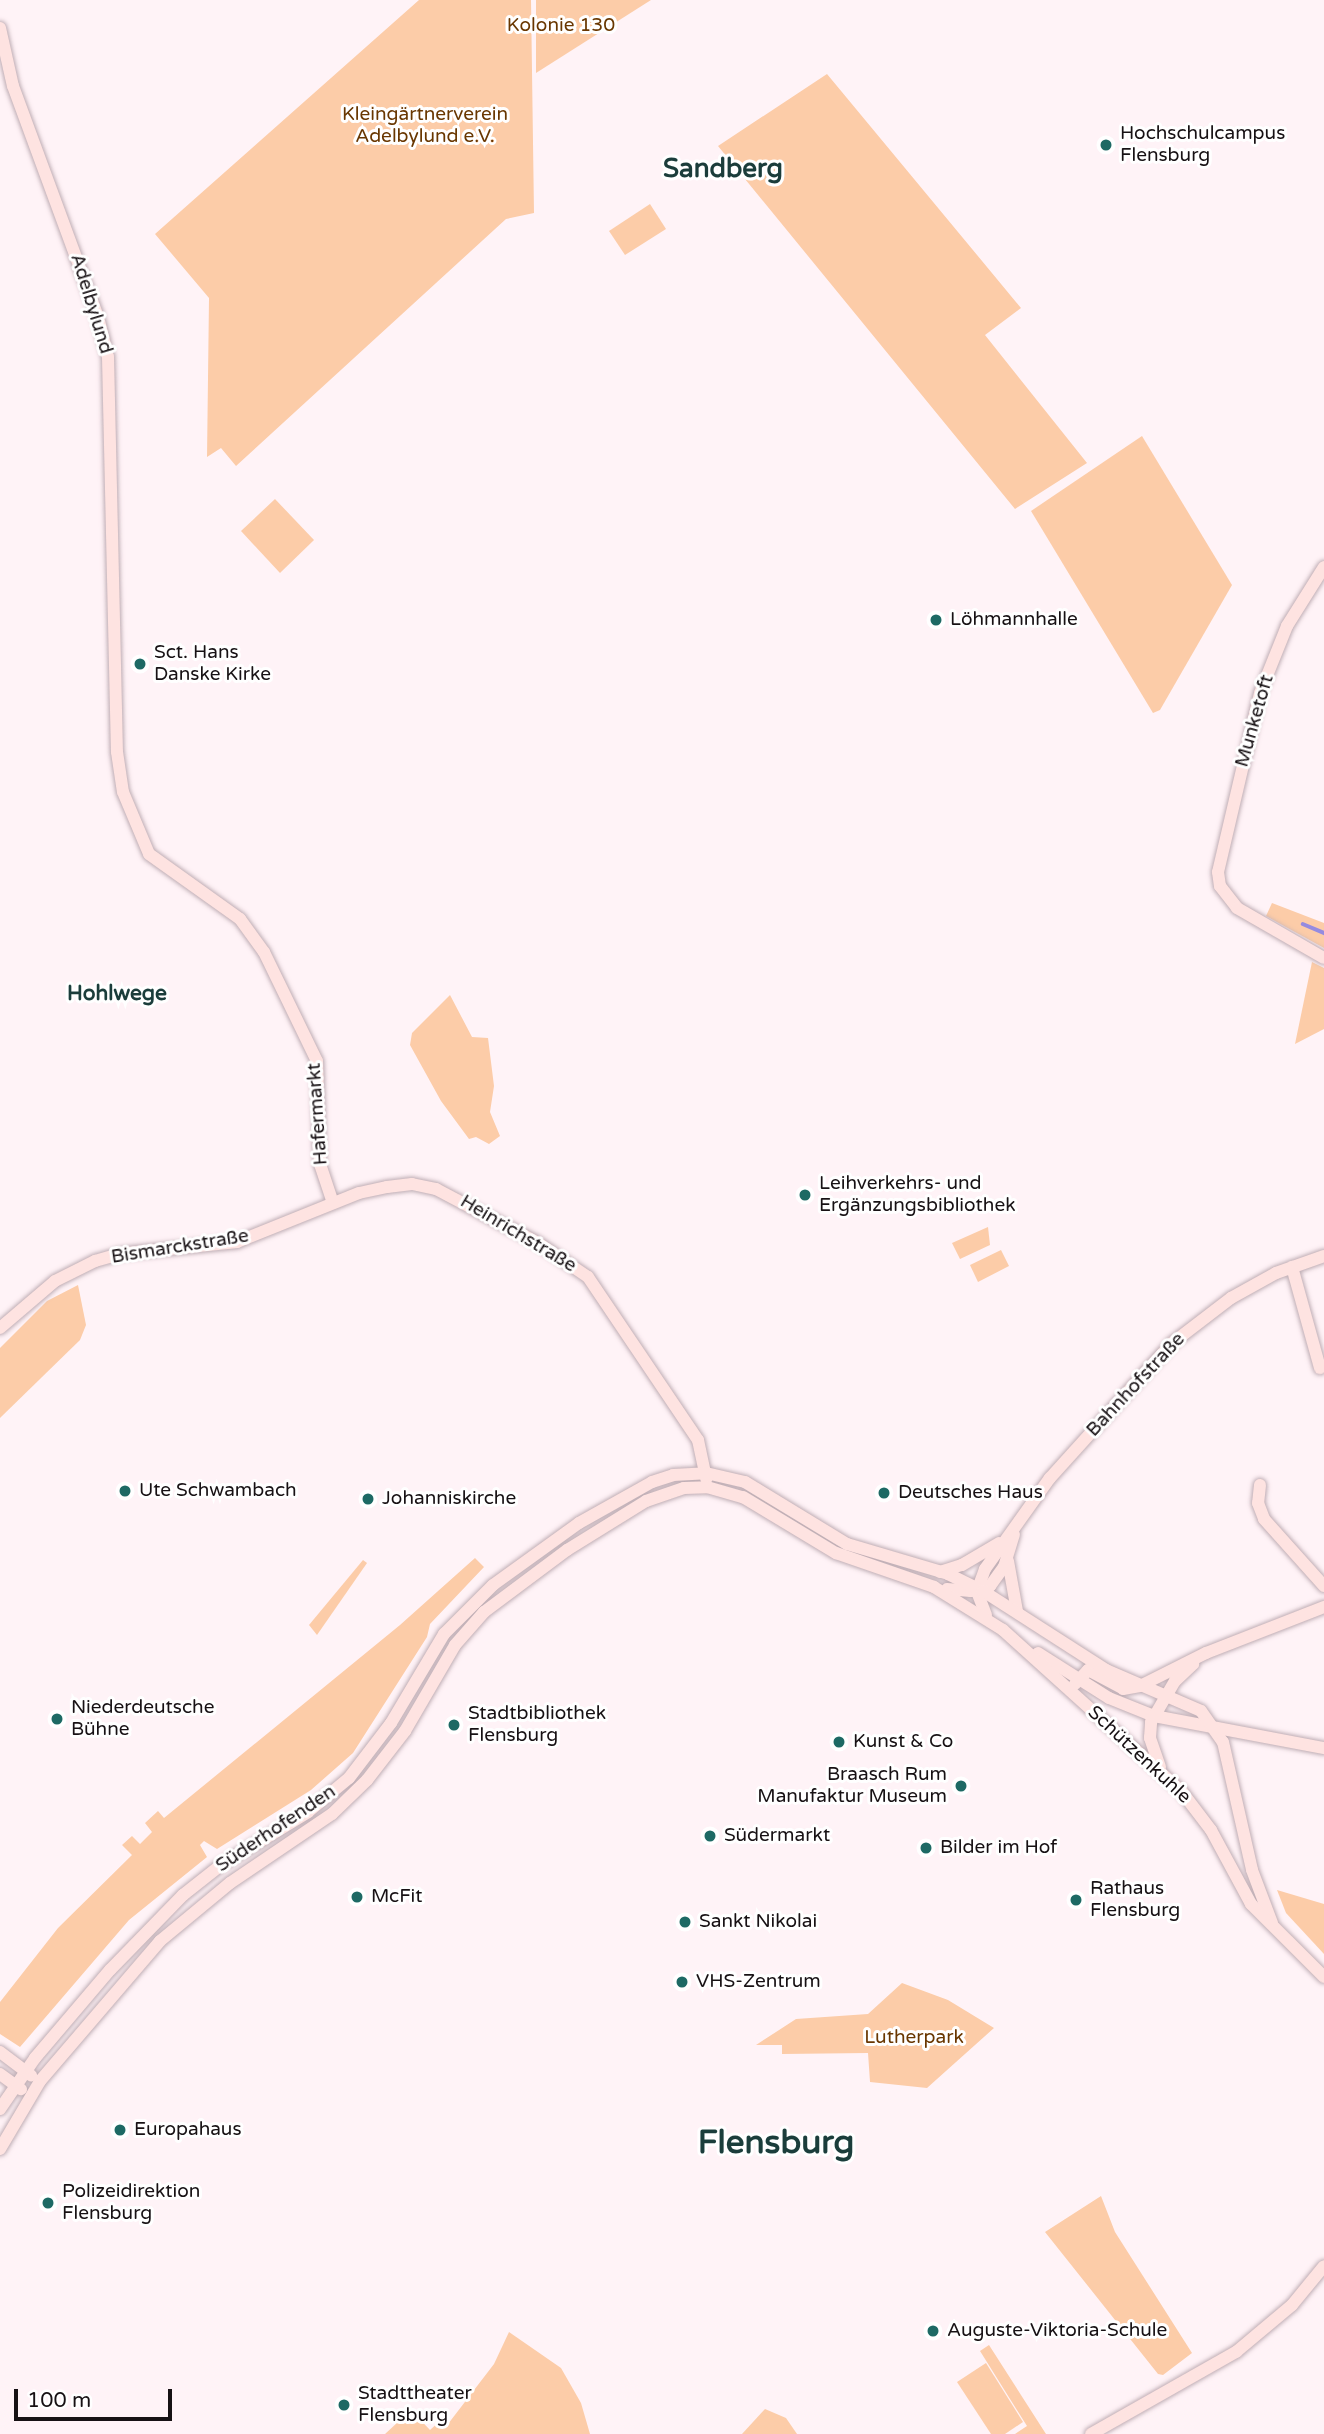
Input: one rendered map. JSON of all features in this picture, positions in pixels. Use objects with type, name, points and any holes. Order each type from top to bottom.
[{"type":"main road","name":"Adelbylund","points":[[0,28],[13,86],[98,317],[108,357],[117,752],[133,825],[149,854],[166,871],[247,927],[301,1025]]},
{"type":"main road","name":"Munketoft","points":[[1324,567],[1287,626],[1260,693],[1219,857],[1220,886],[1227,899],[1249,916],[1324,958]]},
{"type":"main road","name":"Hafermarkt","points":[[301,1025],[317,1061],[320,1164],[333,1203]]},
{"type":"main road","name":"Heinrichstraße","points":[[333,1203],[387,1187],[412,1184],[436,1189],[458,1197],[569,1262],[602,1295],[688,1424],[700,1445],[700,1473],[707,1487]]},
{"type":"main road","name":"Bismarckstraße","points":[[0,1328],[55,1281],[95,1261],[120,1254],[237,1242],[333,1203]]},
{"type":"main road","name":"Bahnhofstraße","points":[[978,1589],[985,1569],[1015,1532],[1050,1478],[1171,1344],[1231,1298],[1292,1267],[1324,1256]]},
{"type":"main road","points":[[1292,1267],[1320,1368]]},
{"type":"main road","points":[[700,1473],[768,1493],[848,1544],[940,1572],[978,1589],[1017,1611],[1099,1667],[1196,1708],[1217,1730]]},
{"type":"main road","name":"Süderhofenden","points":[[0,2109],[25,2071],[110,1970],[183,1895],[221,1865],[308,1812],[349,1778],[391,1723],[444,1634],[493,1585],[606,1508],[652,1482],[700,1473]]},
{"type":"main road","points":[[1260,1485],[1258,1503],[1264,1519],[1324,1586]]},
{"type":"main road","points":[[707,1487],[758,1504],[836,1553],[934,1587],[978,1589]]},
{"type":"main road","name":"Süderhofenden","points":[[0,2149],[40,2081],[160,1941],[230,1883],[332,1814],[367,1780],[405,1731],[456,1645],[507,1591],[646,1501],[684,1488],[707,1487]]},
{"type":"main road","name":"Bahnhofstraße","points":[[978,1589],[998,1577],[1008,1558],[1015,1532]]},
{"type":"main road","name":"Bahnhofstraße","points":[[940,1572],[970,1561],[1015,1532]]},
{"type":"main road","name":"Bahnhofstraße","points":[[1008,1558],[1009,1587],[1017,1611]]},
{"type":"main road","name":"Schützenkuhle","points":[[934,1587],[988,1619],[1074,1685],[1164,1774],[1205,1821],[1248,1899],[1324,1977]]},
{"type":"main road","points":[[978,1589],[988,1619]]},
{"type":"main road","points":[[1324,1607],[1212,1651],[1140,1686],[1123,1689],[1088,1670],[1074,1685],[1154,1716],[1217,1730],[1324,1748]]},
{"type":"main road","points":[[1164,1774],[1150,1738],[1154,1716],[1166,1694],[1212,1651]]},
{"type":"main road","name":"Schützenkuhle","points":[[1217,1730],[1252,1870],[1273,1927]]},
{"type":"main road","points":[[0,2052],[40,2081]]},
{"type":"main road","points":[[0,2074],[30,2095]]},
{"type":"main road","points":[[1091,2434],[1216,2364],[1292,2305],[1324,2266]]},
{"type":"green space","name":"Kleingärtnerverein Adelbylund e.V.","points":[[419,0],[531,0],[534,213],[506,219],[236,466],[221,448],[207,457],[209,298],[155,234]]},
{"type":"green space","name":"Kolonie 130","points":[[536,0],[651,0],[536,73]]},
{"type":"green space","points":[[827,74],[1021,308],[985,335],[1087,463],[1015,509],[718,146]]},
{"type":"green space","points":[[650,204],[666,229],[625,255],[609,231]]},
{"type":"green space","points":[[1142,436],[1232,585],[1160,710],[1153,713],[1031,511]]},
{"type":"green space","points":[[275,499],[314,540],[280,573],[241,531]]},
{"type":"green space","points":[[1272,903],[1324,923],[1324,948],[1266,916]]},
{"type":"green space","points":[[1312,962],[1324,968],[1324,1029],[1295,1044]]},
{"type":"green space","points":[[450,995],[472,1037],[488,1038],[494,1086],[490,1112],[500,1136],[489,1144],[476,1137],[469,1139],[441,1101],[410,1045],[412,1033]]},
{"type":"green space","points":[[988,1227],[990,1245],[960,1259],[952,1243]]},
{"type":"green space","points":[[1001,1250],[1009,1266],[978,1282],[970,1265]]},
{"type":"green space","points":[[78,1285],[86,1325],[80,1340],[0,1418],[0,1348],[47,1301]]},
{"type":"green space","points":[[475,1558],[484,1567],[430,1624],[427,1637],[353,1753],[311,1790],[217,1849],[204,1841],[200,1845],[207,1857],[129,1920],[20,2047],[0,2034],[0,2002],[58,1928],[132,1855],[122,1845],[132,1836],[140,1844],[152,1832],[145,1823],[158,1811],[164,1818],[400,1625]]},
{"type":"green space","points":[[363,1560],[367,1563],[317,1635],[309,1625]]},
{"type":"green space","points":[[1277,1890],[1324,1904],[1324,1954],[1286,1913]]},
{"type":"green space","name":"Lutherpark","points":[[902,1983],[948,2000],[994,2028],[927,2088],[870,2082],[868,2053],[782,2054],[782,2045],[756,2045],[796,2019],[868,2014]]},
{"type":"green space","points":[[1101,2196],[1115,2232],[1192,2353],[1163,2375],[1158,2374],[1045,2232]]},
{"type":"green space","points":[[509,2332],[561,2368],[581,2403],[590,2434],[385,2434],[411,2410],[430,2430],[441,2420],[448,2424],[494,2364]]},
{"type":"green space","points":[[989,2345],[1046,2434],[1015,2434],[1027,2426],[980,2351]]},
{"type":"green space","points":[[986,2363],[1023,2422],[1005,2434],[991,2434],[957,2382]]},
{"type":"green space","points":[[765,2409],[786,2418],[797,2434],[742,2434]]},
{"type":"waterway","points":[[1303,924],[1324,933]]},
{"type":"place","name":"Hochschulcampus Flensburg","points":[[1106,145]]},
{"type":"place","name":"Löhmannhalle","points":[[936,620]]},
{"type":"place","name":"Sct. Hans Danske Kirke","points":[[140,664]]},
{"type":"place","name":"Leihverkehrs- und Ergänzungsbibliothek","points":[[805,1195]]},
{"type":"place","name":"Ute Schwambach","points":[[125,1491]]},
{"type":"place","name":"Deutsches Haus","points":[[884,1493]]},
{"type":"place","name":"Johanniskirche","points":[[368,1499]]},
{"type":"place","name":"Niederdeutsche Bühne","points":[[57,1719]]},
{"type":"place","name":"Stadtbibliothek Flensburg","points":[[454,1725]]},
{"type":"place","name":"Kunst & Co","points":[[839,1742]]},
{"type":"place","name":"Braasch Rum Manufaktur Museum","points":[[961,1786]]},
{"type":"place","name":"Südermarkt","points":[[710,1836]]},
{"type":"place","name":"Bilder im Hof","points":[[926,1848]]},
{"type":"place","name":"McFit","points":[[357,1897]]},
{"type":"place","name":"Rathaus Flensburg","points":[[1076,1900]]},
{"type":"place","name":"Sankt Nikolai","points":[[685,1922]]},
{"type":"place","name":"VHS-Zentrum","points":[[682,1982]]},
{"type":"place","name":"Europahaus","points":[[120,2130]]},
{"type":"place","name":"Polizeidirektion Flensburg","points":[[48,2203]]},
{"type":"place","name":"Auguste-Viktoria-Schule","points":[[933,2331]]},
{"type":"place","name":"Stadttheater Flensburg","points":[[344,2405]]},
{"type":"district","name":"Sandberg","points":[[723,169]]},
{"type":"district","name":"Hohlwege","points":[[117,994]]},
{"type":"district","name":"Flensburg","points":[[776,2143]]}]
